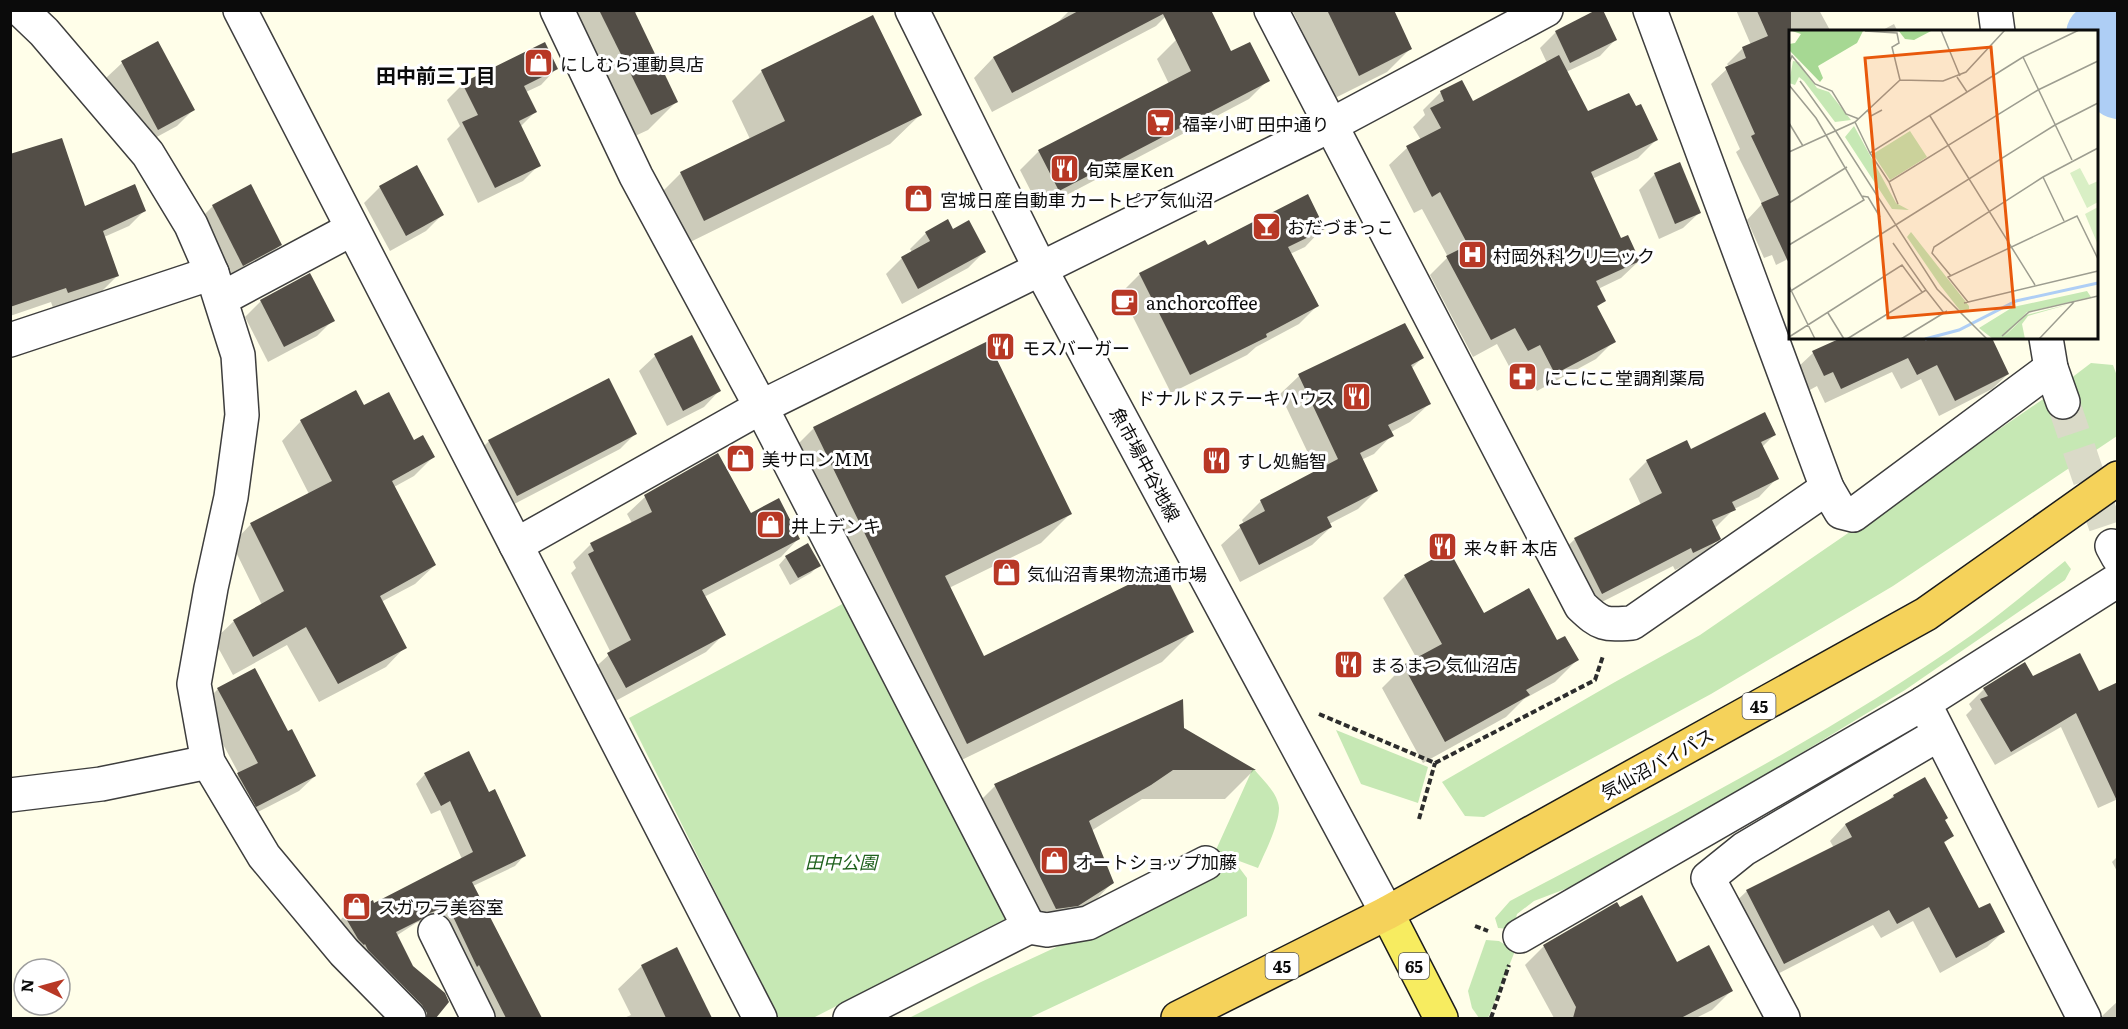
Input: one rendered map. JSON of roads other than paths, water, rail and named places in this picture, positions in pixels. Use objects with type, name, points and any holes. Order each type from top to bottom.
[{"type":"highway","name":"気仙沼バイパス","points":[[1178,1018],[1387,913],[1926,614],[2118,478]]},
{"type":"main road","name":"65","points":[[1387,913],[1441,1018]]},
{"type":"street","points":[[21,10],[44,32],[148,154],[191,225],[217,286],[238,355],[242,416],[231,497],[211,588],[194,684],[208,762],[264,856],[344,952],[409,1018]]},
{"type":"street","points":[[240,10],[760,1018]]},
{"type":"street","points":[[557,10],[636,176],[761,407],[1029,927]]},
{"type":"street","name":"魚市場中谷地線","points":[[912,10],[1041,270],[1387,913]]},
{"type":"street","points":[[1271,10],[1581,606],[1597,621],[1614,624],[1632,623],[1827,488]]},
{"type":"street","points":[[516,545],[761,407],[1331,125],[1546,10]]},
{"type":"street","points":[[1650,10],[1827,488],[1840,512],[1853,515],[2049,353],[2062,402]]},
{"type":"street","points":[[1995,10],[1998,30]]},
{"type":"street","points":[[10,340],[217,286],[352,229]]},
{"type":"street","points":[[1520,936],[1924,703],[2118,580]]},
{"type":"street","points":[[1924,703],[2084,1018]]},
{"type":"street","points":[[1783,1018],[1708,878],[1744,849],[1939,734]]},
{"type":"street","points":[[10,795],[101,784],[208,762]]},
{"type":"street","points":[[850,1018],[1029,927],[1047,930],[1088,923],[1206,862]]},
{"type":"street","points":[[435,931],[478,1018]]},
{"type":"waterway","points":[[2098,41],[2104,61],[2113,71],[2118,89]]},
{"type":"tunnel","points":[[2063,402],[2112,546]]},
{"type":"place","name":"にしむら運動具店","points":[[539,63]]},
{"type":"place","name":"福幸小町 田中通り","points":[[1161,123]]},
{"type":"place","name":"旬菜屋Ken","points":[[1065,169]]},
{"type":"place","name":"宮城日産自動車 カートピア気仙沼","points":[[919,199]]},
{"type":"place","name":"おだづまっこ","points":[[1266,226]]},
{"type":"place","name":"村岡外科クリニック","points":[[1472,255]]},
{"type":"place","name":"anchorcoffee","points":[[1125,302]]},
{"type":"place","name":"モスバーガー","points":[[1001,347]]},
{"type":"place","name":"にこにこ堂調剤薬局","points":[[1523,377]]},
{"type":"place","name":"ドナルドステーキハウス","points":[[1356,397]]},
{"type":"place","name":"美サロンMM","points":[[741,458]]},
{"type":"place","name":"すし処鮨智","points":[[1216,460]]},
{"type":"place","name":"井上デンキ","points":[[770,525]]},
{"type":"place","name":"来々軒 本店","points":[[1443,547]]},
{"type":"place","name":"気仙沼青果物流通市場","points":[[1006,573]]},
{"type":"place","name":"まるまつ 気仙沼店","points":[[1349,664]]},
{"type":"place","name":"オートショップ加藤","points":[[1054,861]]},
{"type":"place","name":"スガワラ美容室","points":[[357,906]]},
{"type":"district","name":"田中前三丁目","points":[[436,74]]},
{"type":"park label","name":"田中公園","points":[[841,861]]}]
